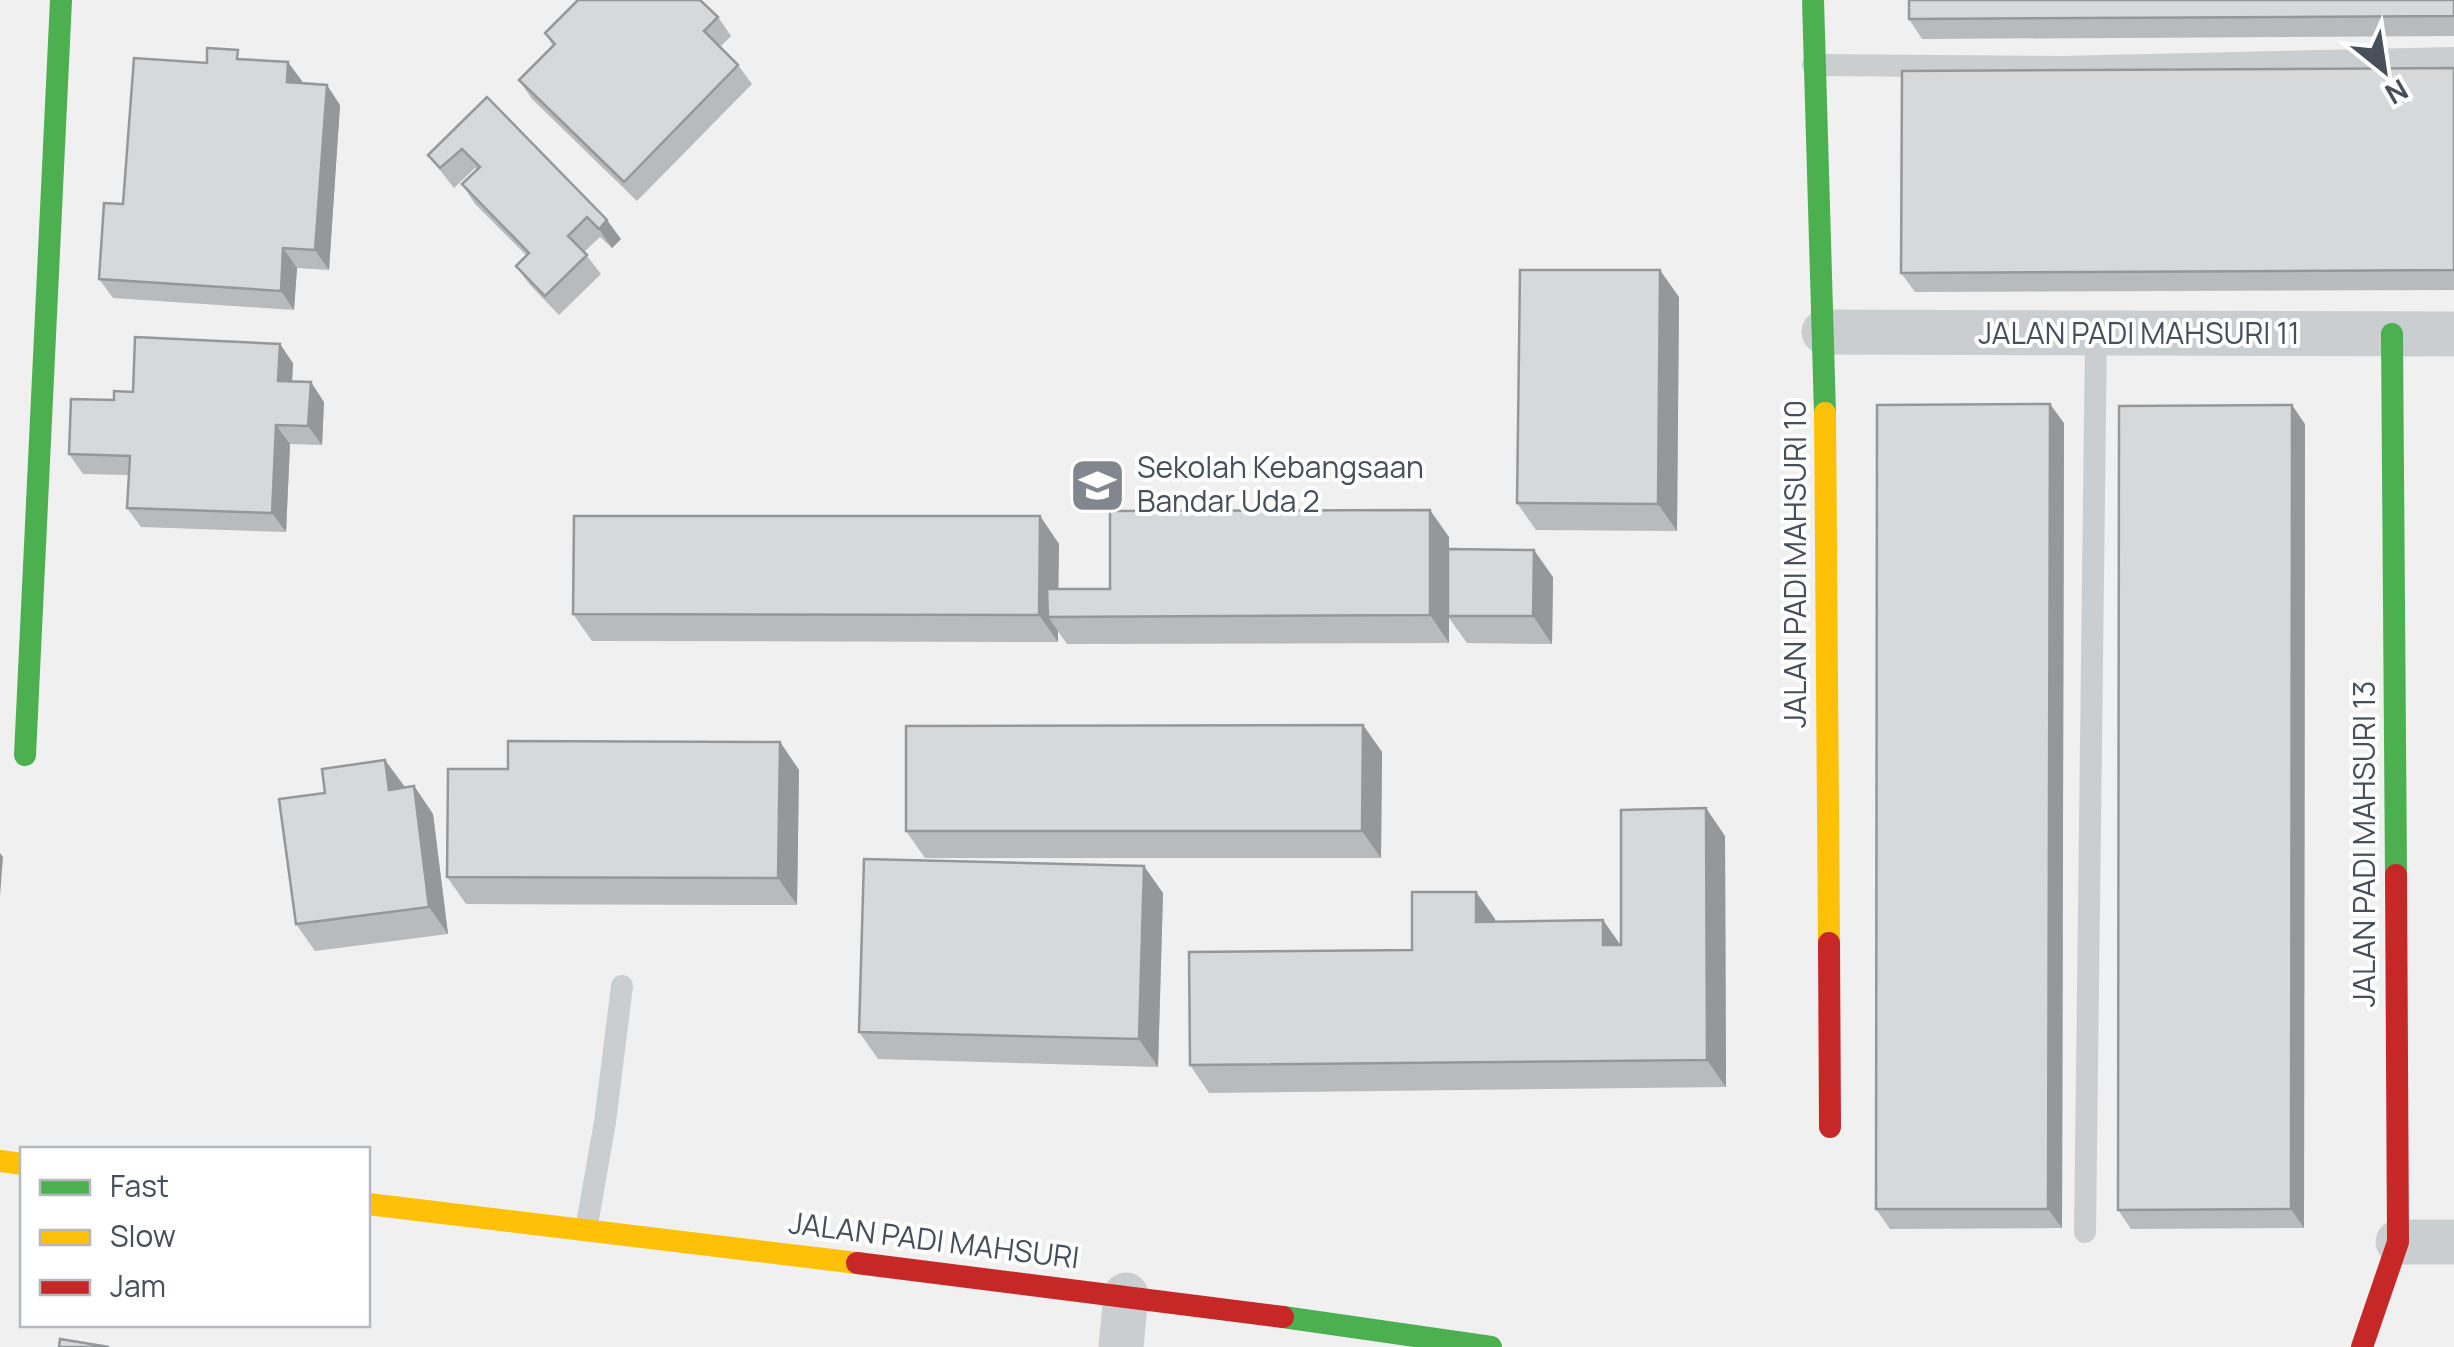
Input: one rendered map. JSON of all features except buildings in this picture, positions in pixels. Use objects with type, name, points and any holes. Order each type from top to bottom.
[{"type":"street","points":[[25,755],[61,0]]},
{"type":"street","name":"JALAN PADI MAHSURI 10","points":[[1814,0],[1824,332],[1830,1128]]},
{"type":"street","name":"JALAN PADI MAHSURI 11","points":[[1824,332],[2454,334]]},
{"type":"street","name":"JALAN PADI MAHSURI 13","points":[[2362,1347],[2398,1242],[2392,334]]},
{"type":"street","name":"JALAN PADI MAHSURI","points":[[370,1204],[1126,1294],[1491,1347]]},
{"type":"street","points":[[2398,1242],[2454,1242]]},
{"type":"street","points":[[1121,1347],[1126,1294]]},
{"type":"lane","points":[[1813,65],[2060,68],[2454,58]]},
{"type":"lane","points":[[2085,1232],[2096,335]]},
{"type":"lane","points":[[586,1230],[605,1122],[622,986]]},
{"type":"traffic: fast","points":[[25,755],[61,0]]},
{"type":"traffic: fast","points":[[1813,0],[1825,413]]},
{"type":"traffic: fast","points":[[2392,334],[2396,875]]},
{"type":"traffic: fast","points":[[1283,1317],[1491,1347]]},
{"type":"traffic: slow","points":[[1825,413],[1829,943]]},
{"type":"traffic: slow","points":[[0,1161],[20,1164]]},
{"type":"traffic: slow","points":[[370,1204],[857,1263]]},
{"type":"traffic: jam","points":[[2362,1347],[2398,1242],[2396,875]]},
{"type":"traffic: jam","points":[[1829,943],[1830,1127]]},
{"type":"traffic: jam","points":[[857,1263],[1283,1317]]},
{"type":"place","name":"Sekolah Kebangsaan Bandar Uda 2","points":[[1098,485]]}]
